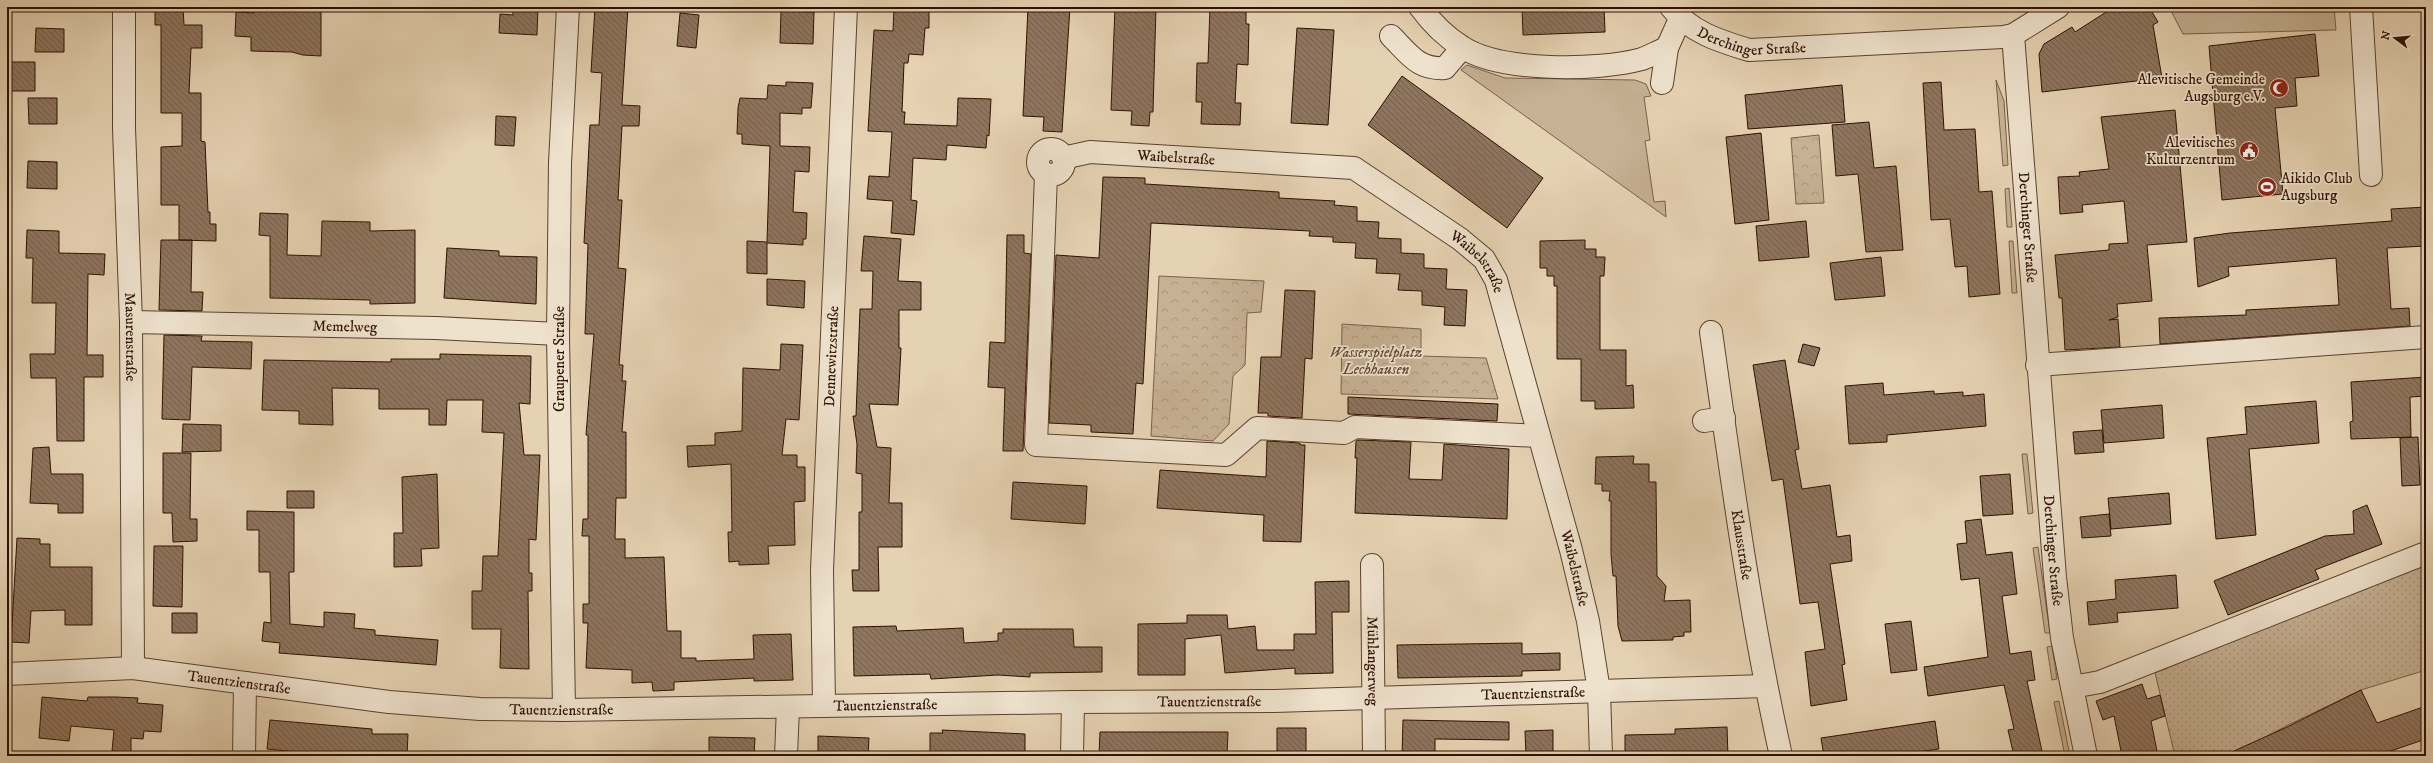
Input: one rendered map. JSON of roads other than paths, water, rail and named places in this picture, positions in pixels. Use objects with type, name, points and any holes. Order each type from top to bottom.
[{"type":"street","name":"Masurenstraße","points":[[124,7],[124,128],[131,322],[133,668]]},
{"type":"street","name":"Graupener Straße","points":[[564,710],[558,334],[560,163],[568,7]]},
{"type":"street","name":"Dennewitzstraße","points":[[824,706],[822,570],[846,7]]},
{"type":"street","points":[[1420,7],[1442,31],[1462,48],[1489,59],[1530,67],[1619,63],[1642,59],[1667,48]]},
{"type":"street","points":[[2013,35],[2058,7]]},
{"type":"street","points":[[2361,7],[2371,175]]},
{"type":"street","name":"Derchinger Straße","points":[[1667,48],[1676,13],[1725,43],[1749,50],[1976,39],[2013,35],[2037,365],[2055,577],[2062,638],[2086,756]]},
{"type":"street","points":[[1391,36],[1418,63],[1431,69],[1445,68],[1462,48]]},
{"type":"street","points":[[1662,83],[1667,48]]},
{"type":"street","name":"Waibelstraße","points":[[1539,436],[1355,427],[1344,433],[1257,428],[1226,455],[1036,445],[1046,174],[1054,174],[1061,170],[1063,158],[1090,152],[1354,168],[1460,239],[1484,259],[1496,280],[1571,550],[1588,621],[1599,691]]},
{"type":"street","name":"Memelweg","points":[[131,322],[436,328],[558,334]]},
{"type":"street","name":"Klausstraße","points":[[1711,332],[1714,420],[1781,756]]},
{"type":"street","points":[[2037,365],[2426,337]]},
{"type":"street","points":[[2072,687],[2100,682],[2426,553]]},
{"type":"street","name":"Mühlangerweg","points":[[1372,565],[1374,756]]},
{"type":"street","name":"Tauentzienstraße","points":[[7,674],[133,668],[390,702],[480,709],[564,710],[1073,702],[1195,703],[1374,699],[1766,686]]},
{"type":"street","points":[[244,683],[244,756]]},
{"type":"street","points":[[1599,691],[1601,756]]},
{"type":"street","points":[[1072,756],[1073,702]]},
{"type":"street","points":[[786,756],[788,707]]},
{"type":"place","name":"Alevitische Gemeinde Augsburg e.V.","points":[[2279,88]]},
{"type":"place","name":"Alevitisches Kulturzentrum","points":[[2249,151]]},
{"type":"place","name":"Aikido Club Augsburg","points":[[2267,187]]},
{"type":"park label","name":"Wasserspielplatz Lechhausen","points":[[1376,360]]}]
